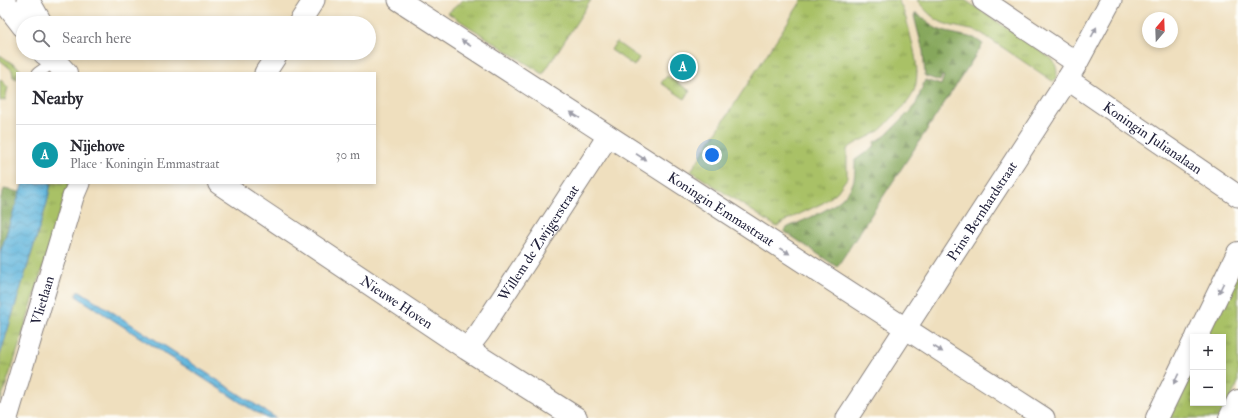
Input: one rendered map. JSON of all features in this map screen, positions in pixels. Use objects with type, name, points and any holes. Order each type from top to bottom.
[{"type":"street","points":[[3,0],[16,17]]},
{"type":"street","points":[[28,0],[37,16]]},
{"type":"street","points":[[304,16],[314,0]]},
{"type":"street","name":"Koningin Emmastraat","points":[[399,0],[1044,418]]},
{"type":"street","name":"Koningin Julianalaan","points":[[983,0],[1072,71],[1238,196]]},
{"type":"street","name":"Prins Bernhardstraat","points":[[846,418],[1072,71],[1111,0]]},
{"type":"street","points":[[266,72],[273,60]]},
{"type":"street","name":"Willem de Zwijgerstraat","points":[[467,349],[480,332],[608,136]]},
{"type":"street","name":"Vlietlaan","points":[[14,415],[73,197],[79,184]]},
{"type":"street","name":"Nieuwe Hoven","points":[[221,184],[467,349],[576,418]]},
{"type":"street","points":[[1198,334],[1238,253]]},
{"type":"street","points":[[1157,418],[1190,350]]},
{"type":"street","points":[[1230,418],[1238,401]]},
{"type":"green space","points":[[463,0],[591,0],[543,74],[448,13]]},
{"type":"green space","points":[[802,0],[898,0],[903,9],[913,45],[917,78],[913,93],[902,108],[879,131],[847,149],[847,178],[837,192],[823,203],[789,219],[777,227],[691,171]]},
{"type":"green space","points":[[917,0],[965,0],[1052,59],[1057,70],[1054,82],[981,33],[948,25],[939,21],[928,13]]},
{"type":"green space","points":[[916,13],[937,29],[974,38],[983,44],[837,267],[784,231],[789,227],[824,211],[840,200],[851,187],[854,179],[855,160],[874,147],[875,142],[885,136],[916,104],[925,80],[941,85],[944,76],[942,76],[940,81],[925,76],[923,51],[914,16]]},
{"type":"green space","points":[[616,42],[639,58],[634,66],[611,50]]},
{"type":"green space","points":[[0,55],[19,68],[21,72],[16,72],[16,78],[13,77],[12,70],[0,60]]},
{"type":"green space","points":[[667,76],[690,91],[685,99],[661,83]]},
{"type":"green space","points":[[0,79],[8,87],[5,100],[0,101]]},
{"type":"green space","points":[[51,184],[69,184],[0,402],[0,355],[47,203]]},
{"type":"green space","points":[[4,189],[20,192],[0,253],[0,201]]},
{"type":"green space","points":[[1238,271],[1238,383],[1221,418],[1167,418],[1190,370],[1190,406],[1226,406],[1226,334],[1207,334]]},
{"type":"water","points":[[23,184],[51,184],[47,203],[0,355],[0,253]]},
{"type":"water","points":[[78,291],[276,418],[266,418],[246,406],[76,296]]},
{"type":"place","name":"Nijehove","points":[[683,67]]}]
